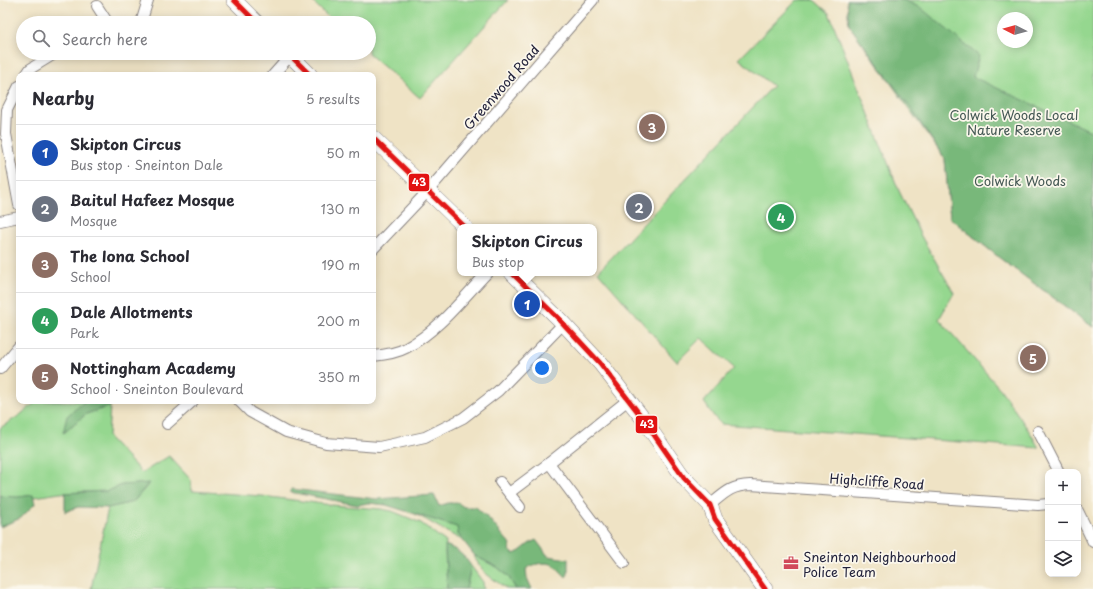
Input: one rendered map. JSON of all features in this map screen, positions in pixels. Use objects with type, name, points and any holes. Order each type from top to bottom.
[{"type":"street","points":[[143,16],[148,0]]},
{"type":"street","points":[[234,0],[250,16]]},
{"type":"street","name":"Greenwood Road","points":[[376,246],[428,191],[593,0]]},
{"type":"street","points":[[97,6],[103,16]]},
{"type":"street","points":[[28,72],[30,69],[45,60]]},
{"type":"street","points":[[275,72],[284,60]]},
{"type":"street","points":[[295,60],[307,72]]},
{"type":"street","points":[[16,92],[7,110],[6,134],[16,189]]},
{"type":"street","points":[[376,141],[462,224]]},
{"type":"street","points":[[0,221],[16,218]]},
{"type":"street","points":[[376,356],[405,349],[434,328],[484,276]]},
{"type":"street","points":[[515,276],[600,363],[684,478],[710,505],[715,519],[765,589]]},
{"type":"street","points":[[241,404],[250,412],[286,432],[326,443],[379,447],[425,437],[463,418],[498,391],[563,324]]},
{"type":"street","points":[[0,369],[16,350]]},
{"type":"street","points":[[509,493],[628,400]]},
{"type":"street","points":[[167,424],[190,404]]},
{"type":"street","points":[[1038,431],[1057,469]]},
{"type":"street","points":[[549,463],[613,555],[624,563]]},
{"type":"street","points":[[500,482],[520,507]]},
{"type":"street","name":"Highcliffe Road","points":[[710,505],[736,486],[750,485],[1045,504]]},
{"type":"street","points":[[1081,517],[1093,542]]},
{"type":"green space","points":[[311,0],[508,0],[420,98],[376,60],[376,16],[327,16]]},
{"type":"green space","points":[[797,0],[814,0],[829,13],[899,191],[921,236],[954,293],[939,319],[1001,390],[1039,448],[721,424],[704,402],[734,368],[701,338],[677,362],[598,272],[773,86],[739,59]]},
{"type":"green space","name":"Colwick Woods","points":[[847,0],[1093,0],[1093,327],[1001,259],[950,218],[945,159],[849,25]]},
{"type":"green space","name":"Colwick Woods","points":[[847,0],[904,0],[921,8],[979,56],[973,77],[1093,132],[1093,327],[1001,259],[950,218],[945,159],[912,110],[849,25]]},
{"type":"green space","points":[[33,404],[83,404],[64,433],[86,414],[110,406],[108,437],[142,473],[169,456],[191,480],[192,491],[262,496],[392,511],[421,523],[446,542],[445,552],[447,589],[91,589],[108,508],[133,502],[148,485],[122,485],[108,491],[60,493],[22,499],[0,496],[0,428]]},
{"type":"green space","points":[[81,404],[112,404],[86,414],[63,433],[67,416]]},
{"type":"green space","points":[[149,483],[133,502],[108,508],[78,507],[65,512],[65,493],[108,491],[122,485]]},
{"type":"green space","points":[[291,489],[377,499],[434,495],[439,506],[448,503],[458,503],[464,507],[476,507],[489,519],[511,545],[509,550],[514,554],[536,540],[548,556],[568,559],[568,574],[566,577],[556,566],[551,564],[535,564],[526,569],[527,578],[532,589],[516,589],[508,576],[497,567],[475,556],[458,534],[457,527],[386,505],[369,503],[357,505],[290,492]]},
{"type":"green space","points":[[33,495],[35,504],[21,518],[0,527],[0,496],[18,497]]},
{"type":"green space","points":[[415,514],[458,527],[458,534],[462,540],[427,520]]},
{"type":"green space","points":[[445,545],[460,553],[471,566],[466,589],[447,589]]},
{"type":"green space","points":[[475,556],[497,567],[508,576],[516,589],[507,589],[484,572],[474,557]]},
{"type":"green space","points":[[471,566],[483,582],[484,589],[466,589]]},
{"type":"transit line","name":"43","points":[[234,0],[250,16]]},
{"type":"transit line","name":"43","points":[[295,60],[307,72]]},
{"type":"transit line","name":"43","points":[[376,141],[462,224]]},
{"type":"transit line","name":"43","points":[[515,276],[559,319],[600,363],[641,416],[684,478],[710,505],[715,519],[765,589]]},
{"type":"place","name":"The Iona School","points":[[652,127]]},
{"type":"place","name":"Baitul Hafeez Mosque","points":[[639,207]]},
{"type":"place","name":"Dale Allotments","points":[[781,217]]},
{"type":"place","name":"Skipton Circus","points":[[527,304]]},
{"type":"place","name":"Nottingham Academy","points":[[1033,358]]},
{"type":"place","name":"Sneinton Neighbourhood Police Team","points":[[791,563]]},
{"type":"park label","name":"Colwick Woods Local Nature Reserve","points":[[1014,122]]}]
